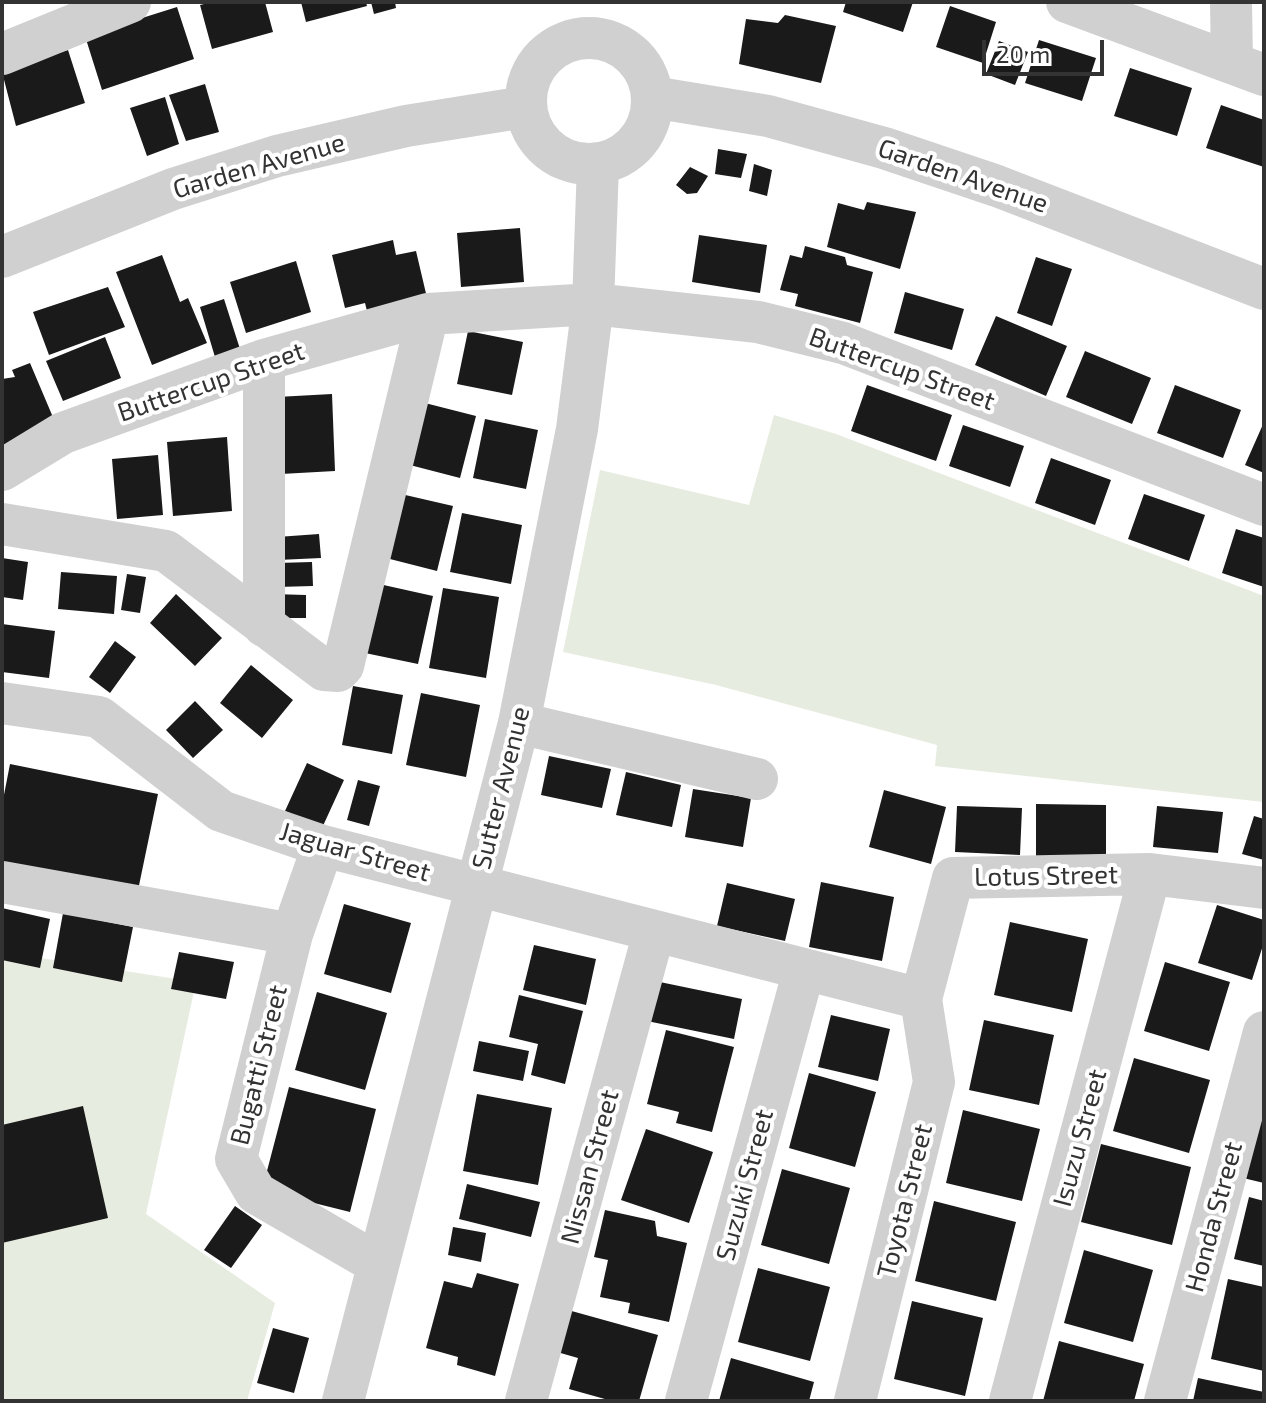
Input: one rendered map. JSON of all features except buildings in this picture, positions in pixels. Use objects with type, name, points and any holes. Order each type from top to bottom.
[{"type":"street","points":[[1231,2],[1248,69]]},
{"type":"street","points":[[1075,3],[1248,69]]},
{"type":"street","points":[[2,54],[110,6]]},
{"type":"street","points":[[594,19],[634,57],[647,76],[652,97],[649,121],[638,141],[620,156],[598,165],[573,163],[549,152],[532,132],[525,107],[528,79],[543,55],[594,19]]},
{"type":"street","name":"Garden Avenue","points":[[652,97],[768,116],[884,148],[997,186],[1264,289]]},
{"type":"street","name":"Garden Avenue","points":[[2,257],[173,189],[277,156],[406,126],[525,107]]},
{"type":"street","name":"Sutter Avenue","points":[[343,1401],[519,723],[577,429],[593,304],[598,165]]},
{"type":"street","name":"Buttercup Street","points":[[2,470],[63,433],[264,360],[428,314],[593,304],[758,322],[843,343],[1264,505]]},
{"type":"street","points":[[2,524],[166,551],[331,673],[343,666],[428,314]]},
{"type":"street","points":[[264,360],[264,626]]},
{"type":"street","name":"Jaguar Street","points":[[2,703],[99,717],[221,811],[323,846],[921,999]]},
{"type":"street","points":[[519,723],[757,779]]},
{"type":"street","name":"Bugatti Street","points":[[323,846],[292,934],[236,1159],[256,1193],[378,1264]]},
{"type":"street","name":"Lotus Street","points":[[921,999],[953,878],[1150,874],[1264,888]]},
{"type":"street","name":"Isuzu Street","points":[[1010,1401],[1150,874]]},
{"type":"street","points":[[2,882],[292,934]]},
{"type":"street","name":"Nissan Street","points":[[526,1401],[654,932]]},
{"type":"street","name":"Suzuki Street","points":[[686,1401],[804,970]]},
{"type":"street","name":"Toyota Street","points":[[855,1401],[934,1082],[921,999]]},
{"type":"street","name":"Honda Street","points":[[1165,1401],[1264,1032]]},
{"type":"shaded area","points":[[774,415],[836,434],[1264,596],[1264,802],[935,766],[937,745],[716,685],[563,652],[600,470],[749,505]]},
{"type":"shaded area","points":[[2,952],[196,982],[146,1214],[275,1303],[247,1401],[2,1401]]}]
